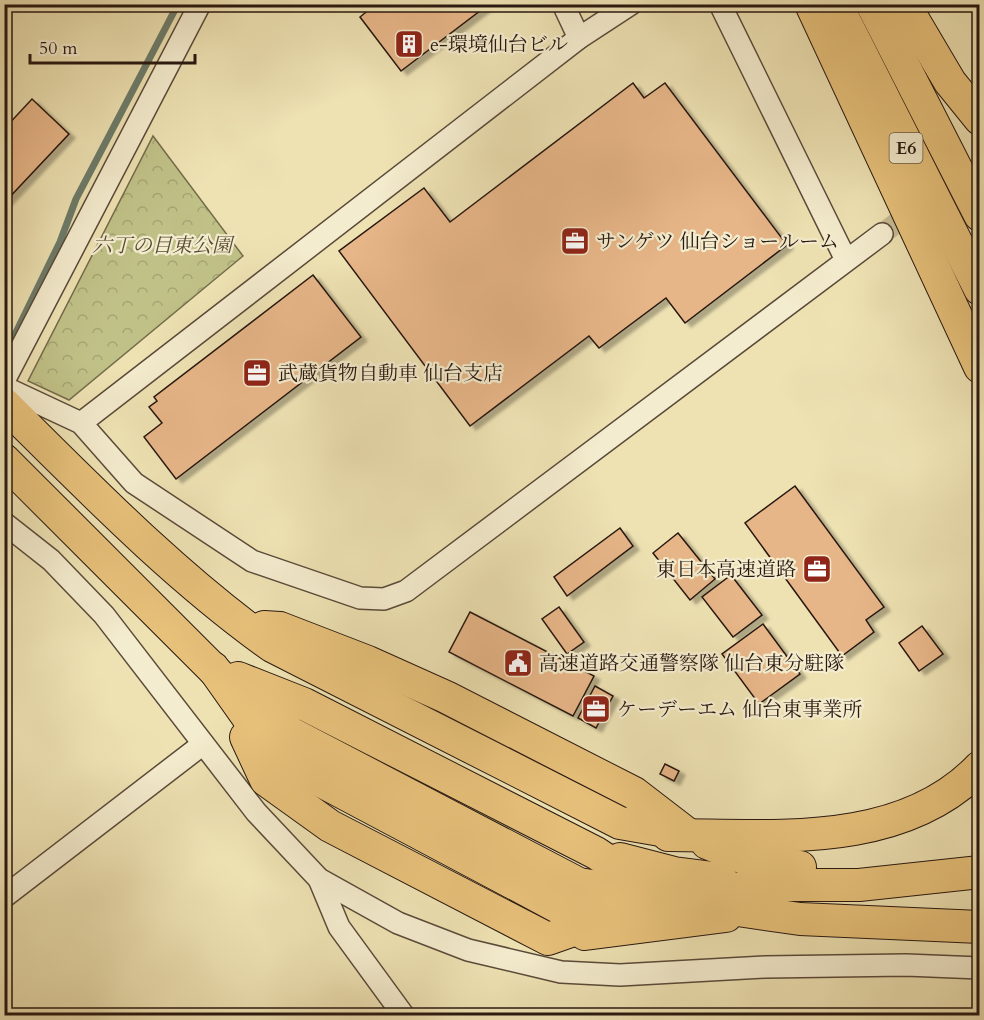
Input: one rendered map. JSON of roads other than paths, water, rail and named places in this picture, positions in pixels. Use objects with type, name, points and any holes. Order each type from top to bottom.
[{"type":"highway","points":[[811,4],[980,367]]},
{"type":"highway","name":"E6","points":[[836,4],[980,289]]},
{"type":"highway","name":"E6","points":[[872,4],[980,215]]},
{"type":"highway","points":[[904,4],[950,82],[980,119]]},
{"type":"highway","points":[[4,404],[113,512],[244,626],[272,646],[620,823],[689,835],[760,862],[859,885],[980,872]]},
{"type":"highway","points":[[4,460],[213,668],[283,745],[572,896],[663,898],[800,919],[980,927]]},
{"type":"highway","points":[[244,626],[280,628],[368,662],[446,696],[634,794],[693,820],[760,862]]},
{"type":"highway","points":[[244,626],[267,660],[440,750],[605,844],[663,898]]},
{"type":"highway","points":[[213,668],[304,704],[605,844],[816,867],[910,863],[980,851]]},
{"type":"highway","points":[[213,668],[267,780],[330,826],[548,939],[656,923],[753,913]]},
{"type":"highway","points":[[548,939],[840,831],[902,816],[944,796],[980,767]]},
{"type":"highway","points":[[634,794],[689,835]]},
{"type":"highway","points":[[605,844],[689,835]]},
{"type":"street","points":[[563,4],[579,38]]},
{"type":"street","points":[[81,423],[579,38],[632,4]]},
{"type":"street","points":[[720,4],[846,260]]},
{"type":"street","points":[[4,381],[196,11]]},
{"type":"street","points":[[4,387],[81,423],[134,483],[252,561],[360,598],[384,599],[406,591],[882,234]]},
{"type":"street","points":[[4,523],[51,560],[104,615],[256,812],[319,879],[398,923],[468,950],[561,972],[620,975],[765,967],[906,965],[980,968]]},
{"type":"street","points":[[4,897],[203,744]]},
{"type":"street","points":[[319,879],[339,927],[404,1016]]},
{"type":"waterway","points":[[4,357],[60,242],[76,199],[178,4]]},
{"type":"tunnel","points":[[882,234],[980,159]]},
{"type":"place","name":"e-環境仙台ビル","points":[[409,44]]},
{"type":"place","name":"サンゲツ 仙台ショールーム","points":[[575,241]]},
{"type":"place","name":"武蔵貨物自動車 仙台支店","points":[[257,373]]},
{"type":"place","name":"東日本高速道路","points":[[817,569]]},
{"type":"place","name":"高速道路交通警察隊 仙台東分駐隊","points":[[518,663]]},
{"type":"place","name":"ケーデーエム 仙台東事業所","points":[[596,709]]},
{"type":"park label","name":"六丁の目東公園","points":[[162,245]]}]
